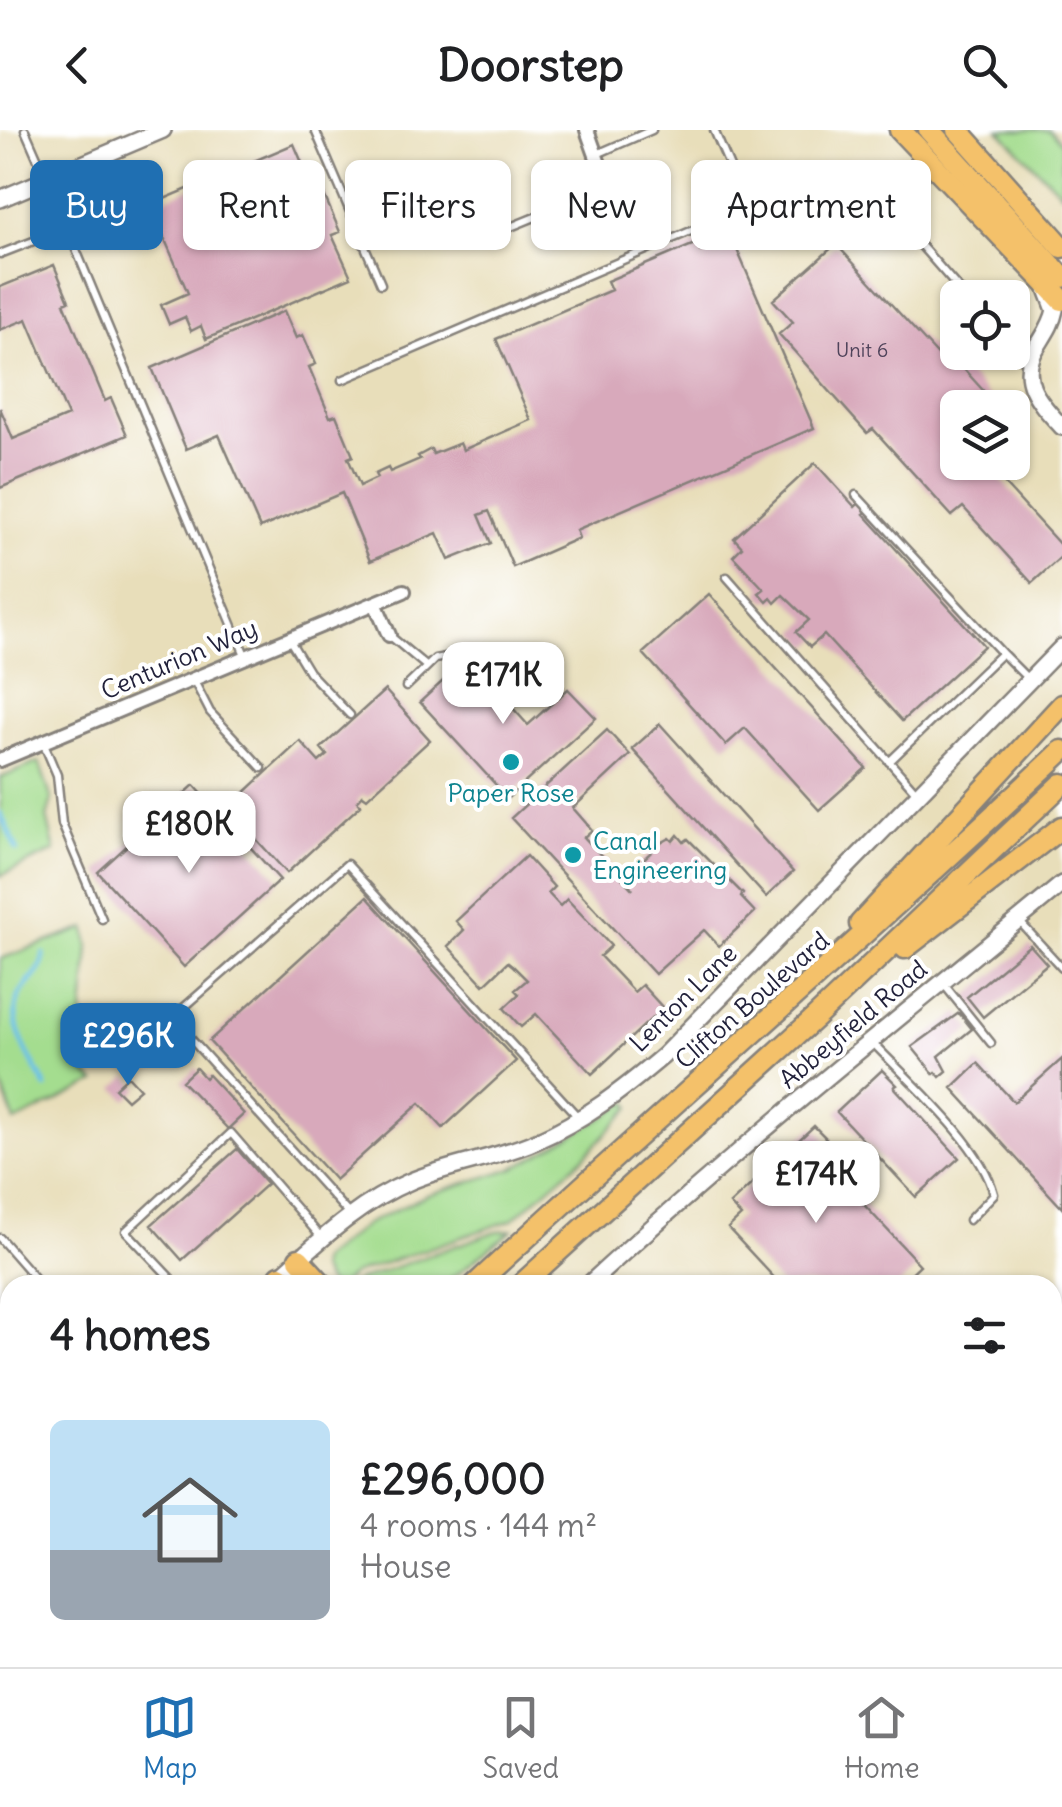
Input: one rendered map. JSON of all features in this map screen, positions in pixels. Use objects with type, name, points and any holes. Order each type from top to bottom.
[{"type":"main road","points":[[900,130],[1053,278]]},
{"type":"main road","points":[[929,130],[1053,278],[1062,300]]},
{"type":"main road","points":[[958,130],[1062,246]]},
{"type":"main road","points":[[796,994],[1062,704]]},
{"type":"main road","name":"Clifton Boulevard","points":[[486,1275],[913,893],[1062,751]]},
{"type":"main road","name":"Clifton Boulevard","points":[[532,1275],[816,1017],[1062,784]]},
{"type":"main road","points":[[816,1017],[1062,828]]},
{"type":"main road","points":[[477,1275],[524,1239]]},
{"type":"main road","points":[[300,1259],[315,1275]]},
{"type":"street","points":[[91,160],[163,130]]},
{"type":"street","points":[[587,130],[599,160]]},
{"type":"street","points":[[0,198],[30,186]]},
{"type":"street","points":[[1030,362],[1055,310],[1053,278]]},
{"type":"street","points":[[1044,338],[1062,335]]},
{"type":"street","points":[[1030,370],[1034,393],[1062,427]]},
{"type":"street","name":"Centurion Way","points":[[0,760],[404,590]]},
{"type":"street","points":[[375,602],[389,635]]},
{"type":"street","name":"Lenton Lane","points":[[286,1275],[322,1238],[351,1216],[413,1180],[533,1143],[580,1119],[663,1056],[1062,647]]},
{"type":"street","name":"Abbeyfield Road","points":[[599,1275],[669,1210],[1062,884]]},
{"type":"lane","points":[[25,130],[38,160]]},
{"type":"lane","points":[[315,130],[381,284]]},
{"type":"lane","points":[[597,154],[652,130]]},
{"type":"lane","points":[[342,380],[747,208],[714,130]]},
{"type":"lane","points":[[0,254],[67,228],[246,655]]},
{"type":"lane","points":[[925,250],[951,280]]},
{"type":"lane","points":[[856,495],[1030,680]]},
{"type":"lane","points":[[726,577],[919,795]]},
{"type":"lane","points":[[389,635],[426,666]]},
{"type":"lane","points":[[288,638],[309,672],[350,715]]},
{"type":"lane","points":[[406,687],[435,660],[478,651],[516,661]]},
{"type":"lane","points":[[889,762],[1002,653]]},
{"type":"lane","points":[[192,678],[210,712],[262,768]]},
{"type":"lane","points":[[43,742],[56,775],[62,824],[102,919]]},
{"type":"lane","points":[[351,1216],[172,1018],[348,864],[580,1119]]},
{"type":"lane","points":[[1018,920],[1062,968]]},
{"type":"lane","points":[[942,982],[991,1043]]},
{"type":"lane","points":[[871,1041],[964,1140],[989,1176],[994,1194],[969,1220]]},
{"type":"lane","points":[[168,1275],[126,1231],[231,1133],[322,1238]]},
{"type":"lane","points":[[0,1238],[33,1275]]},
{"type":"green space","points":[[999,130],[1049,130],[1062,143],[1062,194]]},
{"type":"green space","points":[[39,762],[52,800],[47,817],[55,851],[0,876],[0,778]]},
{"type":"green space","points":[[86,928],[89,947],[78,1066],[96,1082],[15,1122],[0,1081],[0,959]]},
{"type":"green space","points":[[627,1101],[631,1107],[582,1159],[512,1220],[352,1275],[323,1275],[319,1268],[321,1260],[366,1224],[427,1195],[514,1168]]},
{"type":"green space","points":[[512,1230],[456,1275],[373,1275],[497,1231]]},
{"type":"building","points":[[294,144],[301,160],[256,160]]},
{"type":"building","points":[[183,191],[183,250],[325,250],[325,197],[340,232],[332,235],[351,277],[206,339],[201,326],[191,331],[185,317],[169,324],[161,305],[188,293],[163,235],[163,199]]},
{"type":"building","points":[[691,246],[691,250],[737,250],[814,428],[576,530],[579,538],[513,567],[489,511],[479,515],[491,543],[449,560],[437,533],[370,561],[342,493],[260,528],[219,435],[186,449],[152,368],[284,311],[296,338],[303,335],[316,364],[309,367],[330,417],[336,415],[360,486],[388,468],[390,472],[420,459],[418,456],[431,449],[433,454],[460,443],[463,450],[531,420],[496,339],[611,290],[607,281]]},
{"type":"building","points":[[829,250],[841,250],[940,358],[940,370],[965,370],[983,390],[940,390],[940,480],[1001,480],[1062,547],[1062,556],[1032,583],[963,507],[952,516],[873,429],[867,433],[779,334],[793,322],[773,300]]},
{"type":"building","points":[[54,265],[69,301],[64,303],[105,401],[111,398],[127,435],[0,488],[0,408],[13,439],[68,416],[27,319],[0,330],[0,287]]},
{"type":"building","points":[[815,463],[855,507],[860,502],[868,511],[864,514],[984,646],[902,721],[824,635],[810,647],[796,632],[809,620],[783,595],[775,603],[771,598],[767,602],[759,593],[764,589],[733,556],[742,547],[734,538]]},
{"type":"building","points":[[709,594],[866,768],[819,810],[745,728],[726,745],[643,653]]},
{"type":"building","name":"Paper Rose","points":[[468,658],[528,725],[568,689],[596,718],[508,798],[420,702]]},
{"type":"building","points":[[385,690],[430,740],[367,798],[363,795],[357,801],[361,805],[287,873],[228,808],[300,741],[319,762],[327,755],[321,748]]},
{"type":"building","points":[[660,724],[793,872],[766,897],[632,749]]},
{"type":"building","name":"Canal Engineering","points":[[607,730],[630,755],[573,808],[592,830],[584,837],[633,890],[624,877],[661,843],[670,838],[673,841],[678,835],[684,842],[688,839],[743,894],[741,897],[755,912],[719,946],[704,930],[655,974],[511,818]]},
{"type":"building","points":[[194,785],[280,880],[184,967],[98,872]]},
{"type":"building","points":[[526,856],[554,887],[548,893],[560,906],[567,899],[611,946],[600,956],[634,992],[642,985],[663,1008],[592,1074],[536,1014],[521,1027],[504,1008],[527,980],[513,966],[508,962],[484,985],[448,946],[464,930],[456,921]]},
{"type":"building","points":[[367,897],[516,1061],[443,1128],[420,1103],[335,1180],[209,1041]]},
{"type":"building","points":[[1030,945],[1047,964],[983,1017],[967,997]]},
{"type":"building","points":[[959,1013],[972,1029],[939,1056],[947,1071],[940,1077],[912,1047]]},
{"type":"building","points":[[1062,1059],[1062,1208],[952,1088],[978,1063],[1014,1102]]},
{"type":"building","points":[[196,1068],[205,1078],[208,1075],[244,1114],[228,1129],[182,1081]]},
{"type":"building","points":[[882,1070],[959,1158],[916,1197],[837,1112]]},
{"type":"building","points":[[128,1076],[140,1089],[127,1100],[115,1088]]},
{"type":"building","points":[[814,1126],[826,1138],[813,1150],[920,1265],[910,1275],[772,1275],[728,1228],[741,1216],[730,1204]]},
{"type":"building","points":[[237,1149],[267,1184],[182,1260],[151,1225]]},
{"type":"waterway","points":[[0,813],[17,850]]},
{"type":"waterway","points":[[44,954],[38,972],[20,995],[16,1018],[22,1042],[46,1087]]},
{"type":"place","name":"Paper Rose","points":[[511,762]]},
{"type":"place","name":"Canal Engineering","points":[[573,855]]}]
